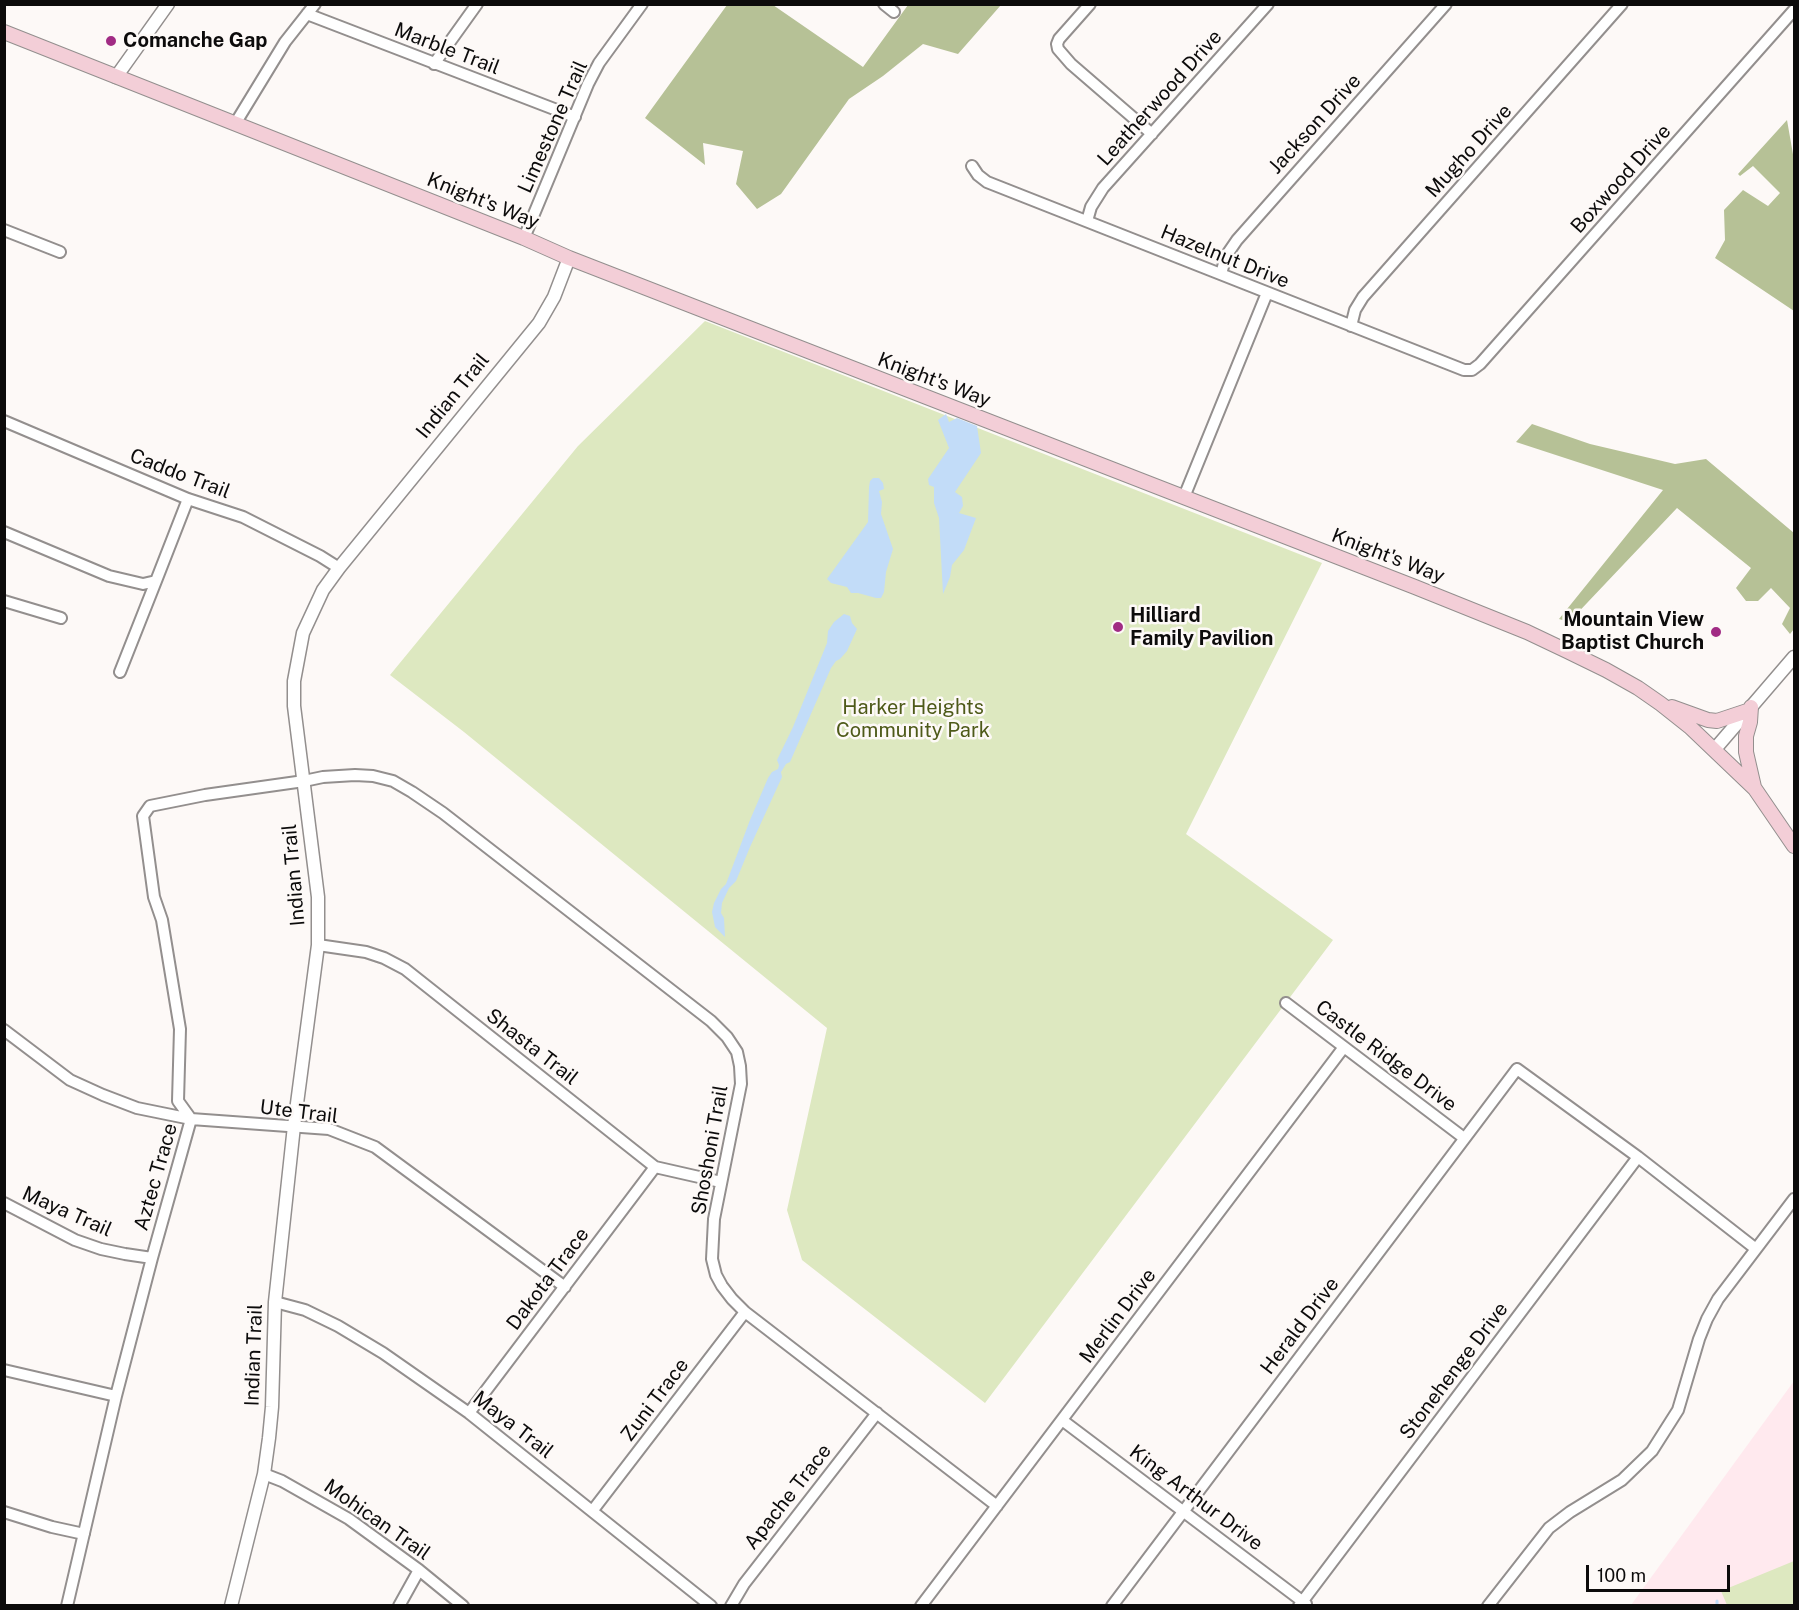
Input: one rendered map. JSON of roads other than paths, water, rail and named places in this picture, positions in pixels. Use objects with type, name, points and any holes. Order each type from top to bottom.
[{"type":"main road","name":"Knight's Way","points":[[4,32],[524,238],[569,258],[1527,632],[1606,670],[1661,704],[1715,749],[1755,789],[1794,846]]},
{"type":"main road","points":[[1661,704],[1708,720],[1726,719],[1749,709],[1750,722],[1746,736],[1746,752],[1755,789]]},
{"type":"street","points":[[116,77],[168,4]]},
{"type":"street","points":[[235,124],[285,42],[315,4]]},
{"type":"street","points":[[434,64],[477,4]]},
{"type":"street","name":"Limestone Trail","points":[[524,238],[588,84],[599,63],[642,4]]},
{"type":"street","points":[[884,4],[894,12]]},
{"type":"street","points":[[1089,4],[1059,39],[1056,44],[1058,49],[1071,64],[1152,134]]},
{"type":"street","name":"Leatherwood Drive","points":[[1087,221],[1091,207],[1103,188],[1268,4]]},
{"type":"street","name":"Jackson Drive","points":[[1221,274],[1226,256],[1237,240],[1446,4]]},
{"type":"street","name":"Mugho Drive","points":[[1351,326],[1355,310],[1363,297],[1622,4]]},
{"type":"street","name":"Boxwood Drive","points":[[1472,370],[1480,364],[1794,10]]},
{"type":"street","name":"Marble Trail","points":[[307,14],[575,117]]},
{"type":"street","name":"Hazelnut Drive","points":[[972,166],[978,176],[987,182],[1464,370],[1472,370]]},
{"type":"street","points":[[4,230],[60,252]]},
{"type":"street","name":"Indian Trail","points":[[231,1605],[264,1474],[272,1407],[275,1302],[294,1126],[318,945],[318,897],[294,706],[296,672],[303,633],[323,590],[339,568],[539,322],[554,297],[569,258]]},
{"type":"street","points":[[1184,497],[1267,293]]},
{"type":"street","name":"Caddo Trail","points":[[4,421],[188,499],[243,518],[320,556],[339,568]]},
{"type":"street","points":[[120,672],[188,499]]},
{"type":"street","points":[[4,532],[109,576],[143,584],[156,581]]},
{"type":"street","points":[[4,601],[61,618]]},
{"type":"street","points":[[1715,749],[1794,657]]},
{"type":"street","name":"Shoshoni Trail","points":[[304,781],[323,777],[373,776],[393,781],[412,792],[443,813],[711,1021],[728,1037],[737,1052],[741,1084],[714,1219],[712,1259],[716,1275],[722,1286],[746,1312],[997,1506]]},
{"type":"street","name":"Aztec Trace","points":[[67,1605],[116,1396],[191,1119],[178,1101],[180,1029],[162,920],[154,897],[143,816],[150,806],[204,795],[304,781]]},
{"type":"street","name":"Shasta Trail","points":[[318,945],[366,952],[405,969],[655,1167],[721,1182]]},
{"type":"street","name":"Castle Ridge Drive","points":[[1286,1003],[1464,1138]]},
{"type":"street","name":"Ute Trail","points":[[4,1030],[70,1080],[137,1108],[191,1119],[329,1129],[375,1148],[565,1287]]},
{"type":"street","name":"Merlin Drive","points":[[921,1605],[1344,1047]]},
{"type":"street","name":"Herald Drive","points":[[1112,1605],[1517,1069],[1638,1157]]},
{"type":"street","points":[[1638,1157],[1756,1249]]},
{"type":"street","name":"Stonehenge Drive","points":[[1303,1604],[1638,1157]]},
{"type":"street","name":"Dakota Trace","points":[[469,1413],[655,1167]]},
{"type":"street","points":[[1488,1605],[1549,1528],[1622,1479],[1652,1451],[1678,1410],[1699,1339],[1718,1299],[1794,1199]]},
{"type":"street","name":"Maya Trail","points":[[4,1203],[75,1240],[109,1251],[152,1258]]},
{"type":"street","name":"Maya Trail","points":[[275,1302],[305,1310],[338,1326],[383,1353],[469,1413],[711,1605]]},
{"type":"street","name":"Zuni Trace","points":[[593,1510],[746,1312]]},
{"type":"street","points":[[4,1370],[116,1396]]},
{"type":"street","name":"Apache Trace","points":[[730,1605],[876,1413]]},
{"type":"street","name":"King Arthur Drive","points":[[1062,1420],[1303,1604]]},
{"type":"street","name":"Mohican Trail","points":[[264,1474],[282,1481],[349,1519],[463,1605]]},
{"type":"street","points":[[4,1512],[84,1534]]},
{"type":"street","points":[[399,1605],[419,1570]]},
{"type":"water","points":[[946,414],[949,422],[957,418],[977,426],[981,453],[955,492],[962,497],[963,506],[959,513],[976,518],[964,550],[952,565],[943,594],[939,518],[934,503],[934,487],[929,485],[928,479],[949,448],[938,420]]},
{"type":"water","points":[[873,478],[879,478],[883,483],[884,489],[879,491],[882,502],[881,514],[893,549],[881,598],[851,593],[847,587],[831,583],[827,579],[868,522],[869,487]]},
{"type":"water","points":[[844,614],[850,616],[857,629],[847,651],[831,668],[790,762],[781,772],[782,777],[736,881],[729,888],[722,903],[721,913],[724,918],[725,937],[715,927],[712,912],[714,903],[726,884],[768,778],[778,769],[777,760],[827,643],[828,631]]},
{"type":"waterway","points":[[1717,1601],[1717,1606]]},
{"type":"place","name":"Comanche Gap","points":[[111,41]]},
{"type":"place","name":"Hilliard Family Pavilion","points":[[1118,627]]},
{"type":"place","name":"Mountain View Baptist Church","points":[[1716,632]]},
{"type":"park label","name":"Harker Heights Community Park","points":[[913,720]]}]
